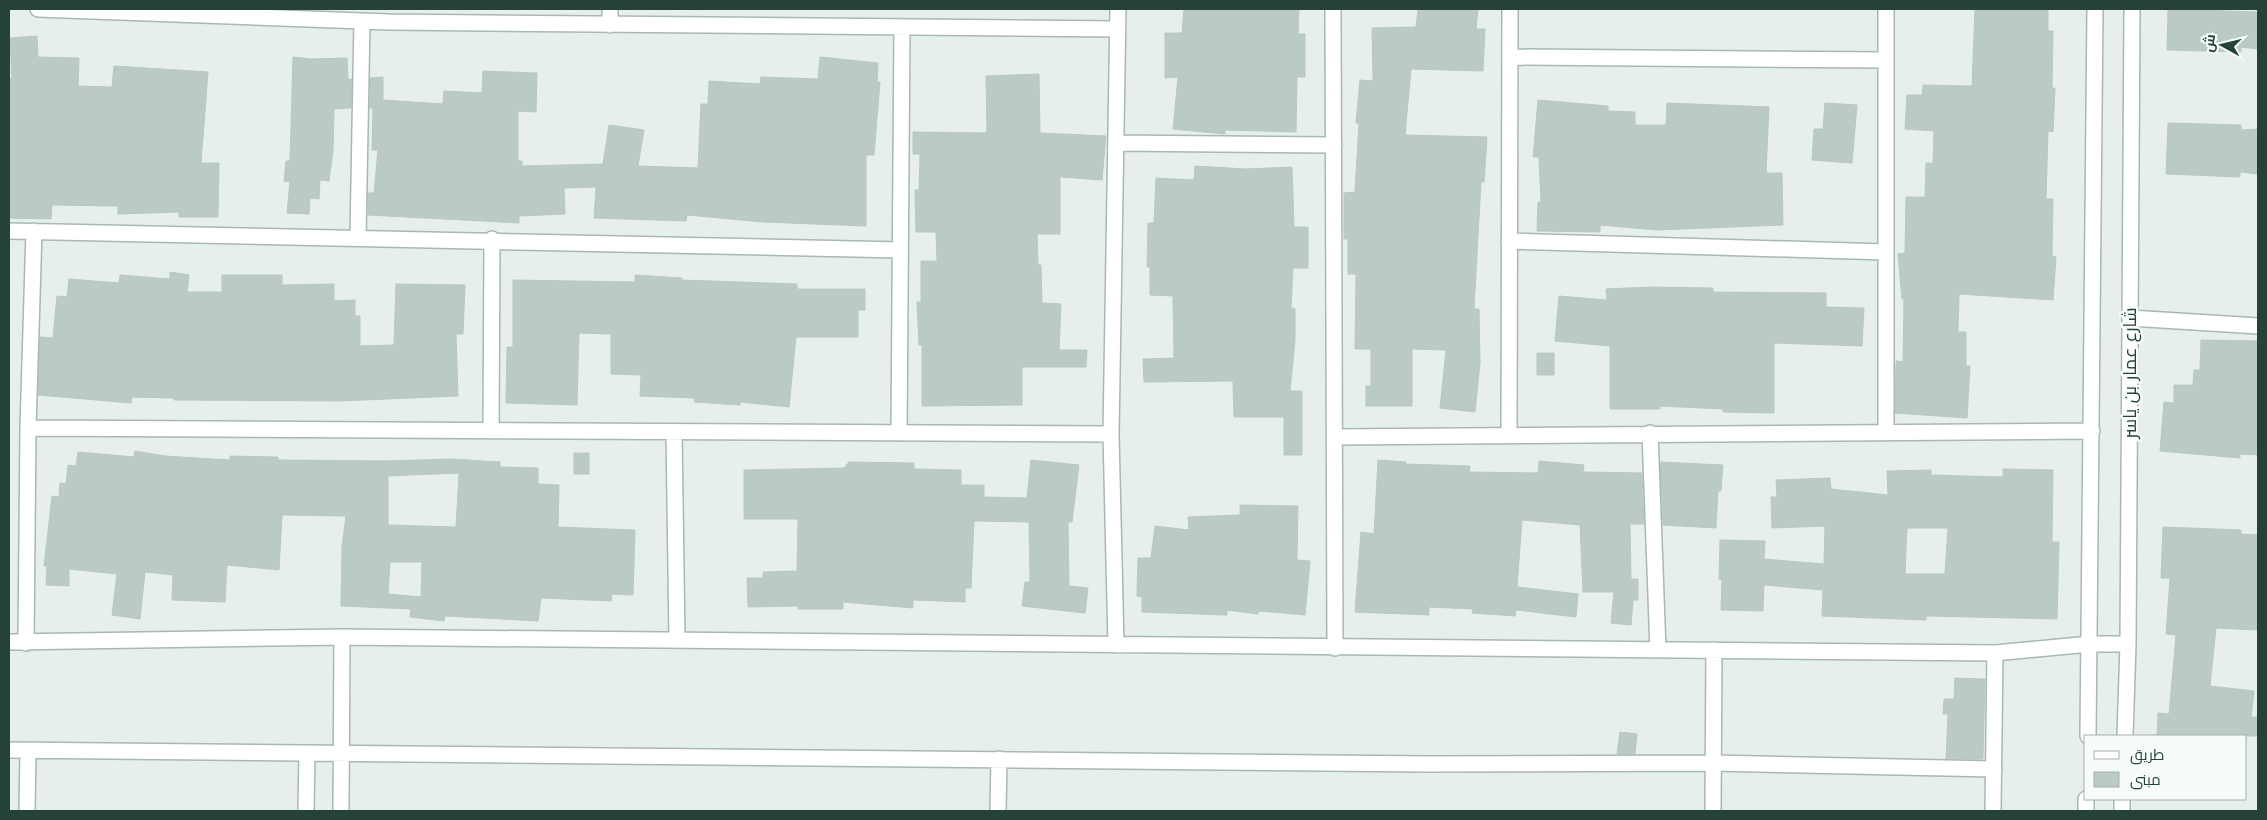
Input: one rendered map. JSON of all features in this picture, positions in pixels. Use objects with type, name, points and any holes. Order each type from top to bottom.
[{"type":"street","points":[[38,9],[362,21],[397,15],[610,25],[1117,29]]},
{"type":"street","points":[[610,9],[610,25]]},
{"type":"street","points":[[1116,645],[1111,434],[1118,9]]},
{"type":"street","points":[[1333,9],[1335,648]]},
{"type":"street","points":[[1509,435],[1510,9]]},
{"type":"street","points":[[1886,9],[1886,432]]},
{"type":"street","name":"شارع عمار بن ياسر","points":[[2088,735],[2095,9]]},
{"type":"street","name":"شارع عمار بن ياسر","points":[[2125,735],[2128,644],[2132,9]]},
{"type":"street","points":[[358,238],[362,21]]},
{"type":"street","points":[[899,433],[902,28]]},
{"type":"street","points":[[1510,57],[1886,60]]},
{"type":"street","points":[[1116,143],[1334,145]]},
{"type":"street","points":[[9,231],[492,239],[900,250]]},
{"type":"street","points":[[26,643],[28,428],[34,231]]},
{"type":"street","points":[[491,431],[492,239]]},
{"type":"street","points":[[1509,241],[1886,252]]},
{"type":"street","points":[[2130,318],[2258,326]]},
{"type":"street","points":[[28,428],[1111,434]]},
{"type":"street","points":[[1335,437],[1650,433],[2092,431]]},
{"type":"street","points":[[674,432],[677,639]]},
{"type":"street","points":[[1650,433],[1658,650]]},
{"type":"street","points":[[9,642],[342,637],[1995,653],[2090,644],[2128,644]]},
{"type":"street","points":[[341,811],[342,637]]},
{"type":"street","points":[[1713,811],[1714,650]]},
{"type":"street","points":[[1993,811],[1995,653]]},
{"type":"street","points":[[9,750],[1429,764],[1713,762],[1994,769]]},
{"type":"street","points":[[27,811],[28,750]]},
{"type":"street","points":[[306,753],[306,811]]},
{"type":"street","points":[[998,811],[999,759]]},
{"type":"building","points":[[1184,9],[1299,9],[1298,34],[1305,34],[1305,77],[1297,77],[1296,132],[1225,130],[1225,134],[1173,129],[1178,77],[1165,78],[1165,33],[1182,33]]},
{"type":"building","points":[[1418,9],[1478,9],[1476,29],[1485,29],[1483,71],[1411,69],[1405,135],[1487,137],[1484,182],[1481,182],[1474,309],[1479,309],[1480,363],[1475,412],[1440,408],[1446,350],[1412,349],[1412,406],[1366,406],[1366,386],[1371,386],[1371,349],[1355,349],[1356,274],[1348,274],[1348,239],[1344,239],[1344,193],[1355,192],[1359,123],[1356,123],[1360,80],[1373,81],[1372,28],[1416,27]]},
{"type":"building","points":[[1975,9],[2048,9],[2048,31],[2053,31],[2052,88],[2055,88],[2053,132],[2048,131],[2046,199],[2053,199],[2052,256],[2056,257],[2053,300],[1959,294],[1958,332],[1966,332],[1966,366],[1970,366],[1967,418],[1895,413],[1896,361],[1903,362],[1904,299],[1902,299],[1898,254],[1905,253],[1906,197],[1925,197],[1926,163],[1933,163],[1934,131],[1905,129],[1907,95],[1922,95],[1923,85],[1972,86]]},
{"type":"building","points":[[2168,9],[2258,12],[2258,49],[2241,47],[2241,52],[2167,50]]},
{"type":"building","points":[[37,36],[38,57],[79,58],[78,86],[112,87],[114,66],[208,72],[201,163],[219,163],[218,217],[179,217],[179,212],[118,214],[118,206],[52,205],[51,219],[9,218],[9,78],[12,79],[10,38]]},
{"type":"building","points":[[293,57],[310,59],[347,58],[348,80],[352,79],[351,108],[334,109],[333,150],[329,181],[320,180],[319,199],[310,198],[309,214],[287,213],[290,182],[284,181],[286,161],[290,161]]},
{"type":"building","points":[[820,57],[878,63],[877,82],[880,82],[874,155],[866,155],[866,226],[763,222],[687,215],[686,221],[594,218],[596,187],[564,188],[565,214],[519,216],[519,223],[368,215],[368,193],[374,193],[378,150],[372,150],[373,108],[370,108],[370,78],[383,77],[383,100],[443,104],[444,91],[482,93],[483,71],[537,73],[536,112],[518,111],[518,161],[522,161],[522,166],[603,164],[609,125],[644,130],[638,166],[698,168],[701,104],[708,104],[709,81],[760,84],[761,77],[818,79]]},
{"type":"building","points":[[1039,74],[1040,133],[1106,136],[1102,180],[1060,177],[1060,234],[1037,234],[1038,265],[1041,265],[1042,303],[1061,304],[1059,350],[1087,350],[1086,367],[1022,367],[1022,405],[922,406],[922,345],[919,345],[917,302],[921,302],[921,261],[937,261],[936,232],[916,232],[915,190],[919,190],[920,154],[913,154],[913,132],[985,133],[987,132],[986,76]]},
{"type":"building","points":[[1538,100],[1608,106],[1608,111],[1635,112],[1635,125],[1666,125],[1667,103],[1769,107],[1766,173],[1782,173],[1783,225],[1657,230],[1600,225],[1600,232],[1537,231],[1538,202],[1541,202],[1539,157],[1533,157]]},
{"type":"building","points":[[1825,103],[1857,105],[1852,163],[1812,160],[1814,129],[1823,129]]},
{"type":"building","points":[[2168,123],[2241,125],[2241,130],[2258,129],[2258,174],[2240,172],[2240,177],[2166,174]]},
{"type":"building","points":[[1195,166],[1246,169],[1292,167],[1294,227],[1308,227],[1308,268],[1293,268],[1291,308],[1295,309],[1295,340],[1290,391],[1302,391],[1302,455],[1284,455],[1284,417],[1234,417],[1233,381],[1144,382],[1143,359],[1174,358],[1173,296],[1150,295],[1150,267],[1147,267],[1148,223],[1154,223],[1156,178],[1194,180]]},
{"type":"building","points":[[170,272],[189,275],[187,292],[222,292],[222,275],[282,275],[282,285],[334,284],[334,301],[355,300],[355,316],[360,316],[360,346],[394,345],[396,284],[465,285],[463,334],[456,334],[458,396],[340,401],[174,400],[174,398],[132,397],[131,403],[38,395],[40,337],[53,338],[57,296],[67,297],[69,279],[119,283],[120,275],[170,279]]},
{"type":"building","points":[[635,275],[682,278],[681,280],[797,284],[797,289],[865,289],[865,310],[858,310],[858,337],[796,337],[789,407],[740,402],[740,405],[694,402],[695,398],[640,396],[641,375],[611,374],[611,334],[579,333],[577,405],[506,403],[507,347],[513,347],[513,280],[635,282]]},
{"type":"building","points":[[1650,287],[1713,288],[1713,292],[1826,293],[1826,307],[1864,308],[1862,346],[1774,343],[1774,413],[1723,412],[1723,409],[1660,406],[1660,409],[1610,409],[1610,346],[1555,341],[1559,296],[1607,300],[1606,289]]},
{"type":"building","points":[[2201,340],[2258,341],[2258,455],[2240,454],[2240,458],[2160,451],[2164,402],[2174,403],[2174,385],[2193,385],[2194,370],[2200,370]]},
{"type":"building","points":[[1537,353],[1554,353],[1554,375],[1537,375]]},
{"type":"building","points":[[135,451],[165,456],[230,460],[230,456],[278,457],[278,460],[387,461],[451,459],[500,462],[500,467],[538,468],[538,484],[559,485],[558,527],[635,530],[633,595],[612,594],[611,601],[541,598],[538,621],[445,616],[444,621],[410,617],[411,609],[341,606],[342,547],[346,516],[282,515],[279,570],[227,565],[225,602],[172,600],[173,575],[145,572],[140,619],[112,615],[117,574],[69,569],[69,586],[46,585],[47,566],[44,566],[52,496],[59,497],[60,483],[66,484],[68,465],[76,466],[78,452],[134,457]],"holes":[[[459,473],[456,527],[388,525],[388,476]],[[390,562],[422,562],[421,597],[388,594]]]},
{"type":"building","points":[[574,453],[589,453],[589,474],[574,474]]},
{"type":"building","points":[[1031,460],[1079,465],[1072,522],[1068,522],[1069,586],[1088,588],[1085,613],[1022,606],[1025,582],[1030,582],[1029,522],[974,521],[971,588],[965,588],[965,602],[913,600],[913,608],[843,602],[843,609],[798,609],[798,606],[748,607],[747,578],[763,578],[763,572],[797,571],[798,519],[744,519],[744,470],[844,468],[849,462],[914,463],[914,469],[961,470],[961,485],[984,485],[984,497],[1027,498]]},
{"type":"building","points":[[1378,460],[1406,462],[1405,464],[1470,466],[1469,472],[1538,473],[1539,461],[1584,465],[1583,472],[1642,473],[1644,524],[1630,524],[1631,579],[1638,579],[1638,600],[1633,600],[1631,625],[1611,623],[1614,592],[1583,592],[1580,525],[1522,520],[1517,587],[1578,594],[1576,617],[1516,610],[1515,616],[1472,613],[1473,609],[1429,607],[1429,615],[1355,612],[1361,532],[1374,534]]},
{"type":"building","points":[[1660,462],[1723,465],[1721,491],[1718,491],[1716,528],[1663,525]]},
{"type":"building","points":[[2003,469],[2053,470],[2052,542],[2059,542],[2057,619],[1926,616],[1926,620],[1822,616],[1823,590],[1764,585],[1763,611],[1721,610],[1722,580],[1719,579],[1720,540],[1765,541],[1764,559],[1824,564],[1825,526],[1772,528],[1771,497],[1777,497],[1776,480],[1830,478],[1831,489],[1888,495],[1887,471],[1931,470],[1931,475],[2003,477]],"holes":[[[1907,528],[1948,528],[1945,574],[1905,574]]]},
{"type":"building","points":[[1240,505],[1298,506],[1297,560],[1310,561],[1305,615],[1259,611],[1258,614],[1227,610],[1227,615],[1142,612],[1142,597],[1137,596],[1138,558],[1151,558],[1155,526],[1189,530],[1188,517],[1240,515]]},
{"type":"building","points":[[2163,527],[2241,530],[2241,534],[2258,535],[2258,630],[2216,628],[2210,686],[2254,691],[2251,717],[2258,717],[2258,736],[2157,735],[2158,713],[2169,714],[2176,635],[2166,634],[2170,578],[2161,578]]},
{"type":"building","points":[[1955,678],[1985,679],[1983,759],[1946,759],[1948,714],[1943,714],[1944,699],[1954,699]]},
{"type":"building","points":[[1620,732],[1637,734],[1635,754],[1617,754]]}]
